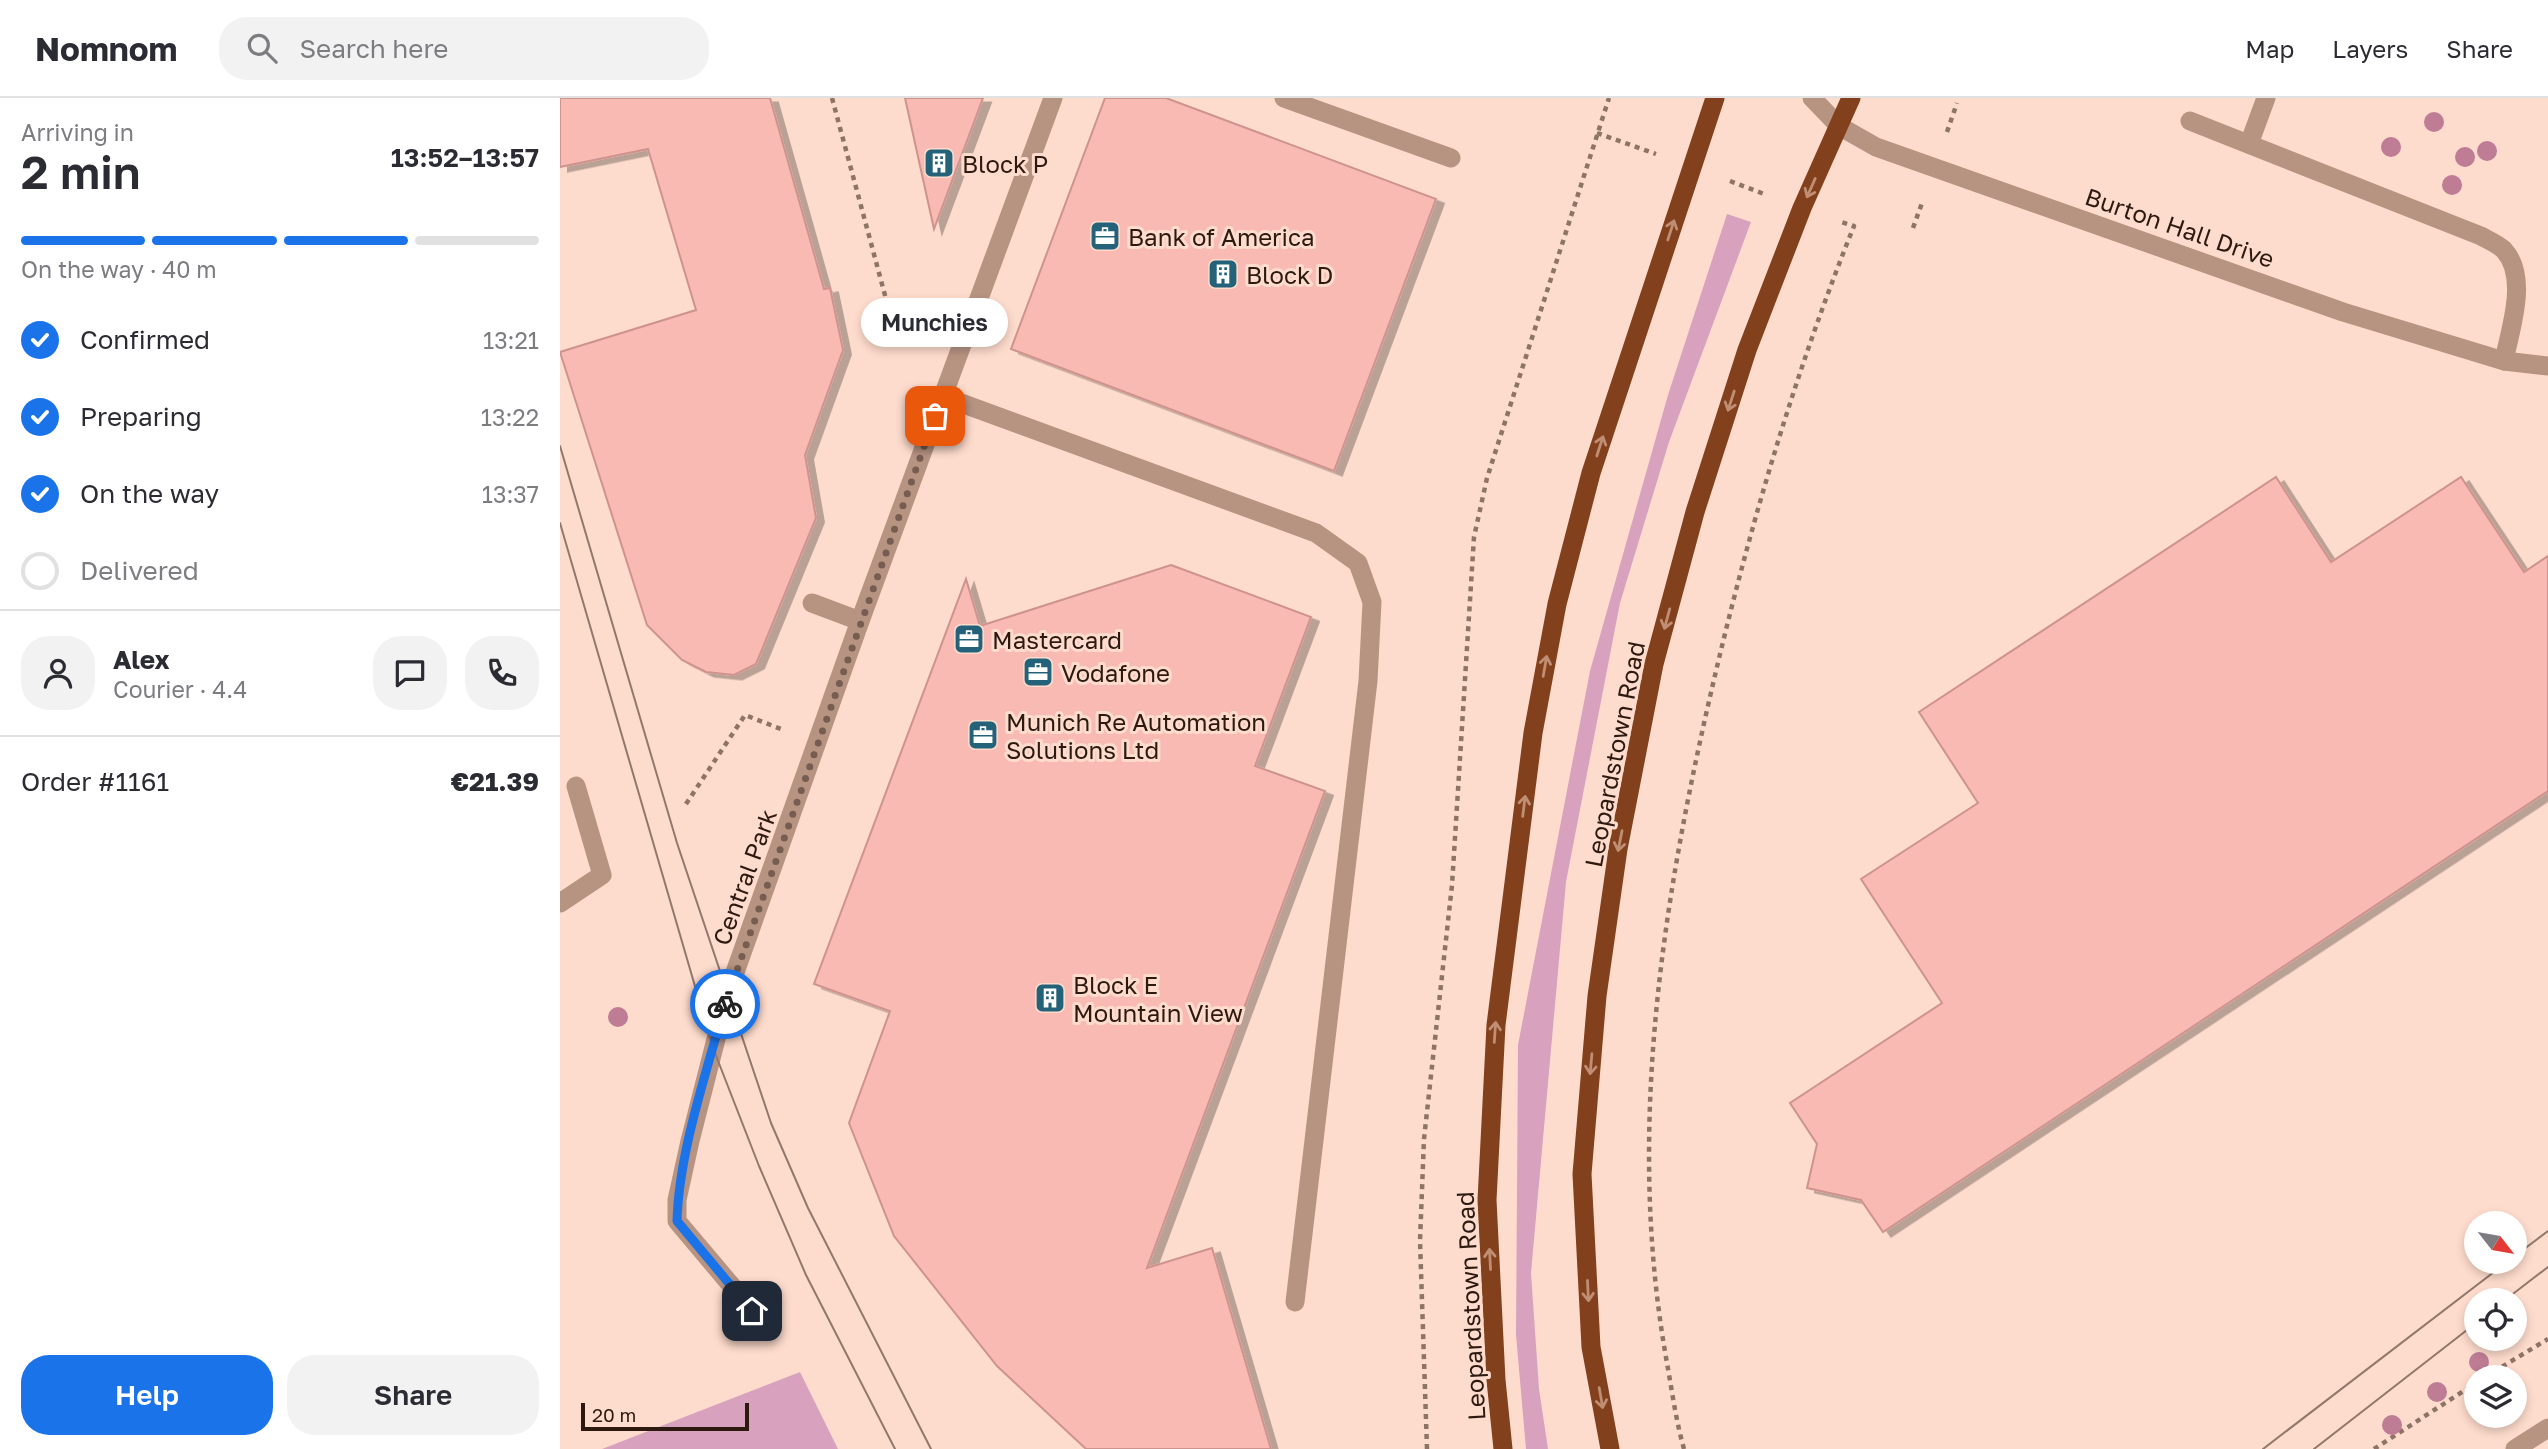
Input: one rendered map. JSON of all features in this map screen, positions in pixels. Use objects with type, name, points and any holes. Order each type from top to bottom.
[{"type":"highway","name":"Leopardstown Road","points":[[1503,1449],[1496,1380],[1488,1187],[1496,1024],[1533,733],[1556,604],[1591,473],[1715,98]]},
{"type":"highway","name":"Leopardstown Road","points":[[1610,1449],[1591,1347],[1582,1174],[1597,996],[1618,849],[1654,664],[1695,512],[1747,350],[1802,208],[1851,98]]},
{"type":"street","name":"Central Park","points":[[768,1329],[677,1221],[677,1200],[728,992],[860,621],[1053,98]]},
{"type":"street","points":[[1284,98],[1451,158]]},
{"type":"street","name":"Burton Hall Drive","points":[[1812,98],[1839,126],[1876,147],[2343,312],[2504,361],[2548,366]]},
{"type":"street","points":[[2249,144],[2266,98]]},
{"type":"street","points":[[2190,121],[2480,236],[2503,249],[2514,267],[2516,296],[2504,361]]},
{"type":"street","points":[[942,396],[1316,533],[1358,563],[1372,602],[1368,681],[1295,1302]]},
{"type":"street","points":[[812,603],[860,621]]},
{"type":"street","points":[[560,903],[602,875],[576,786]]},
{"type":"street","points":[[2515,1449],[2548,1428]]},
{"type":"path","points":[[832,98],[886,299],[904,312],[965,335]]},
{"type":"path","points":[[1427,1449],[1420,1241],[1424,1152],[1452,885],[1474,537],[1487,478],[1609,98]]},
{"type":"path","points":[[1684,1449],[1657,1308],[1648,1186],[1651,1072],[1667,915],[1691,778],[1729,614],[1778,438],[1813,332],[1854,226]]},
{"type":"path","points":[[686,804],[745,715],[818,742]]},
{"type":"path","points":[[2505,1365],[2548,1339]]},
{"type":"path","points":[[2374,1449],[2464,1391]]},
{"type":"shaded area","points":[[1727,214],[1751,222],[1669,442],[1620,603],[1566,882],[1531,1273],[1539,1389],[1548,1449],[1526,1449],[1516,1335],[1518,1045],[1590,671],[1668,395]]},
{"type":"shaded area","points":[[800,1372],[838,1449],[602,1449]]},
{"type":"building","points":[[560,98],[770,98],[824,289],[830,288],[843,350],[805,455],[816,518],[756,664],[734,675],[706,672],[682,660],[647,625],[560,352],[696,310],[648,149],[560,167]]},
{"type":"building","name":"Block P","points":[[905,98],[983,98],[934,229]]},
{"type":"building","name":"Block D","points":[[1105,98],[1166,98],[1436,199],[1334,471],[1011,349]]},
{"type":"building","points":[[2276,477],[2331,562],[2461,477],[2524,572],[2548,556],[2548,791],[1883,1232],[1861,1200],[1807,1188],[1817,1144],[1790,1103],[1942,1003],[1861,879],[1978,803],[1919,712]]},
{"type":"building","name":"Block E Mountain View","points":[[1171,565],[1311,617],[1255,766],[1325,791],[1147,1268],[1212,1248],[1271,1449],[1086,1449],[997,1366],[894,1236],[849,1123],[890,1011],[814,984],[966,579],[980,626]]},
{"type":"tram line","points":[[560,446],[677,843],[771,1123],[808,1208],[931,1449]]},
{"type":"tram line","points":[[560,523],[713,1048],[759,1166],[806,1275],[895,1449]]},
{"type":"tram line","points":[[2527,1247],[2548,1231]]},
{"type":"tram line","points":[[2521,1288],[2548,1267]]},
{"type":"tram line","points":[[2263,1449],[2491,1274]]},
{"type":"tram line","points":[[2314,1449],[2464,1332]]},
{"type":"way so far","points":[[725,1004],[935,416]]},
{"type":"place","name":"Block P","points":[[939,163]]},
{"type":"place","name":"Bank of America","points":[[1105,236]]},
{"type":"place","name":"Block D","points":[[1223,274]]},
{"type":"place","name":"Munchies","points":[[935,416]]},
{"type":"place","name":"Mastercard","points":[[969,639]]},
{"type":"place","name":"Vodafone","points":[[1038,672]]},
{"type":"place","name":"Munich Re Automation Solutions Ltd","points":[[983,735]]},
{"type":"place","name":"Block E Mountain View","points":[[1050,998]]},
{"type":"route","points":[[725,1004],[690,1141],[677,1200],[677,1221],[752,1311]]}]
